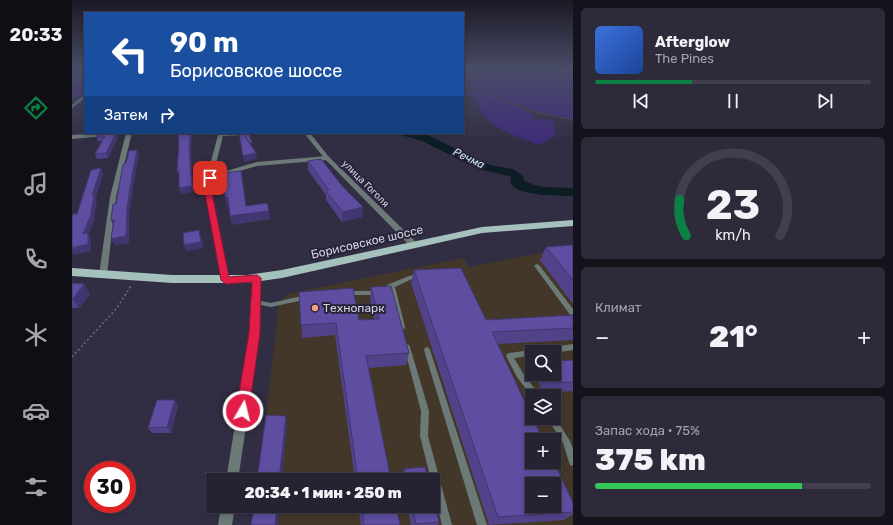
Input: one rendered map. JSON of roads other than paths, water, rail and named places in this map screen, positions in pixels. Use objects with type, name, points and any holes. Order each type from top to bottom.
[{"type":"main road","name":"Борисовское шоссе","points":[[72,272],[136,277],[226,280],[257,278],[312,268],[482,230],[573,223]]},
{"type":"street","points":[[72,107],[84,97]]},
{"type":"street","points":[[72,137],[106,134]]},
{"type":"street","points":[[103,275],[113,197],[129,134]]},
{"type":"street","points":[[220,134],[207,188],[226,280]]},
{"type":"street","name":"улица Гоголя","points":[[308,134],[327,158],[414,244]]},
{"type":"street","points":[[210,178],[257,164],[327,158]]},
{"type":"street","points":[[233,473],[255,333],[257,278]]},
{"type":"street","points":[[225,525],[227,513]]},
{"type":"lane","points":[[537,266],[573,314]]},
{"type":"lane","points":[[341,293],[376,293],[411,277],[424,275]]},
{"type":"lane","points":[[392,286],[406,344],[425,411],[424,436],[447,525]]},
{"type":"lane","points":[[256,302],[271,305],[310,296]]},
{"type":"lane","points":[[561,349],[573,347]]},
{"type":"lane","points":[[427,350],[482,525]]},
{"type":"lane","points":[[525,354],[509,356],[520,375],[531,389]]},
{"type":"lane","points":[[556,425],[566,441],[573,462]]},
{"type":"waterway","name":"Речма","points":[[410,134],[426,138],[482,166],[513,173],[517,176],[517,183],[530,189],[573,192]]},
{"type":"place","name":"Технопарк","points":[[315,308]]}]
